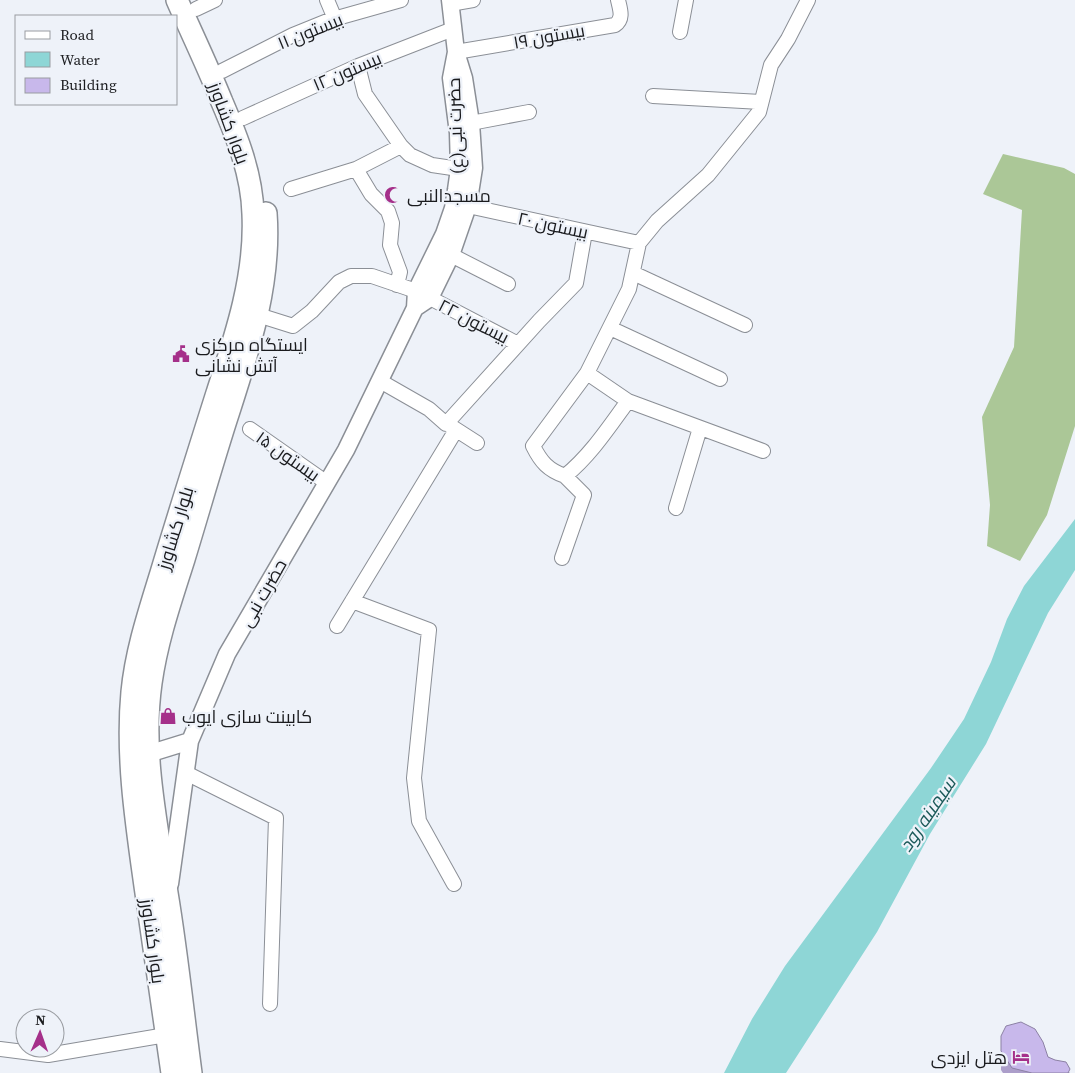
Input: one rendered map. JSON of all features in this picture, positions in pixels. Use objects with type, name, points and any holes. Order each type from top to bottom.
[{"type":"main road","name":"بلوار کشاورز","points":[[177,0],[240,145],[248,177],[253,213],[251,258],[236,363],[161,633],[151,682],[147,721],[148,754],[154,808],[168,897],[191,1073]]},
{"type":"main road","name":"بلوار کشاورز","points":[[172,1073],[133,794],[130,736],[132,690],[143,634],[194,463],[258,315],[267,258],[267,216],[261,174],[243,118],[194,4]]},
{"type":"street","points":[[194,4],[215,0]]},
{"type":"street","points":[[327,0],[335,19]]},
{"type":"street","name":"بیستون ۱۱","points":[[222,71],[293,35],[335,19],[401,0]]},
{"type":"street","points":[[450,2],[472,0]]},
{"type":"street","name":"بیستون ۱۹","points":[[456,52],[615,25],[621,16],[618,0]]},
{"type":"street","points":[[680,32],[686,0]]},
{"type":"street","points":[[562,558],[584,496],[565,476],[551,471],[537,455],[533,446],[587,373],[629,289],[639,243],[657,221],[708,175],[759,112],[772,65],[788,39],[803,1]]},
{"type":"street","name":"حضرت نبی(ع)","points":[[415,308],[451,255],[468,206],[474,168],[471,123],[464,78],[456,52],[450,2]]},
{"type":"street","name":"بیستون ۱۲","points":[[243,118],[358,66],[453,28]]},
{"type":"street","name":"حضرت نبی(ع)","points":[[423,295],[453,208],[459,169],[458,134],[451,78],[456,52]]},
{"type":"street","points":[[358,66],[365,94],[401,146],[410,155],[432,165],[459,169]]},
{"type":"street","points":[[654,96],[761,102]]},
{"type":"street","points":[[471,123],[529,112]]},
{"type":"street","points":[[292,189],[356,169],[401,146]]},
{"type":"street","points":[[356,169],[371,194],[388,212],[392,224],[390,245],[400,272],[397,285]]},
{"type":"street","name":"بیستون ۲۰","points":[[468,206],[639,243]]},
{"type":"street","points":[[337,626],[451,427],[518,344],[576,283],[585,232]]},
{"type":"street","points":[[451,255],[508,284]]},
{"type":"street","points":[[633,273],[745,325]]},
{"type":"street","name":"بیستون ۲۲","points":[[258,315],[293,326],[312,311],[339,282],[351,276],[372,276],[423,295],[518,344]]},
{"type":"street","name":"حضرت نبی","points":[[168,897],[190,741],[227,654],[346,450],[415,308]]},
{"type":"street","points":[[610,328],[720,379]]},
{"type":"street","points":[[587,373],[628,401],[763,451]]},
{"type":"street","points":[[380,381],[429,409],[451,427],[477,443]]},
{"type":"street","points":[[565,476],[575,468],[628,401]]},
{"type":"street","points":[[676,508],[700,428]]},
{"type":"street","name":"بیستون ۱۵","points":[[250,429],[327,484]]},
{"type":"street","points":[[352,601],[429,630],[414,778],[419,821],[454,884]]},
{"type":"street","points":[[148,754],[190,741]]},
{"type":"street","points":[[186,773],[276,818],[270,1004]]},
{"type":"street","points":[[0,1049],[48,1055],[166,1035]]},
{"type":"green space","points":[[1003,154],[1064,168],[1075,174],[1075,426],[1047,515],[1020,561],[987,546],[990,505],[982,417],[1014,347],[1022,210],[983,194]]},
{"type":"water","name":"سیمینه رود","points":[[1075,519],[1075,570],[1048,613],[986,744],[930,834],[877,932],[786,1073],[724,1073],[752,1019],[785,966],[931,768],[964,719],[991,662],[1007,619],[1024,586]]},
{"type":"building","points":[[1021,1022],[1035,1029],[1043,1042],[1048,1057],[1066,1062],[1070,1069],[1068,1073],[1032,1073],[1012,1068],[1001,1051],[1001,1036],[1006,1026]]},
{"type":"place","name":"مسجدالنبی","points":[[393,195]]},
{"type":"place","name":"ایستگاه مرکزی آتش نشانی","points":[[181,354]]},
{"type":"place","name":"کابینت سازی ایوب","points":[[168,716]]},
{"type":"place","name":"هتل ایزدی","points":[[1021,1057]]}]
